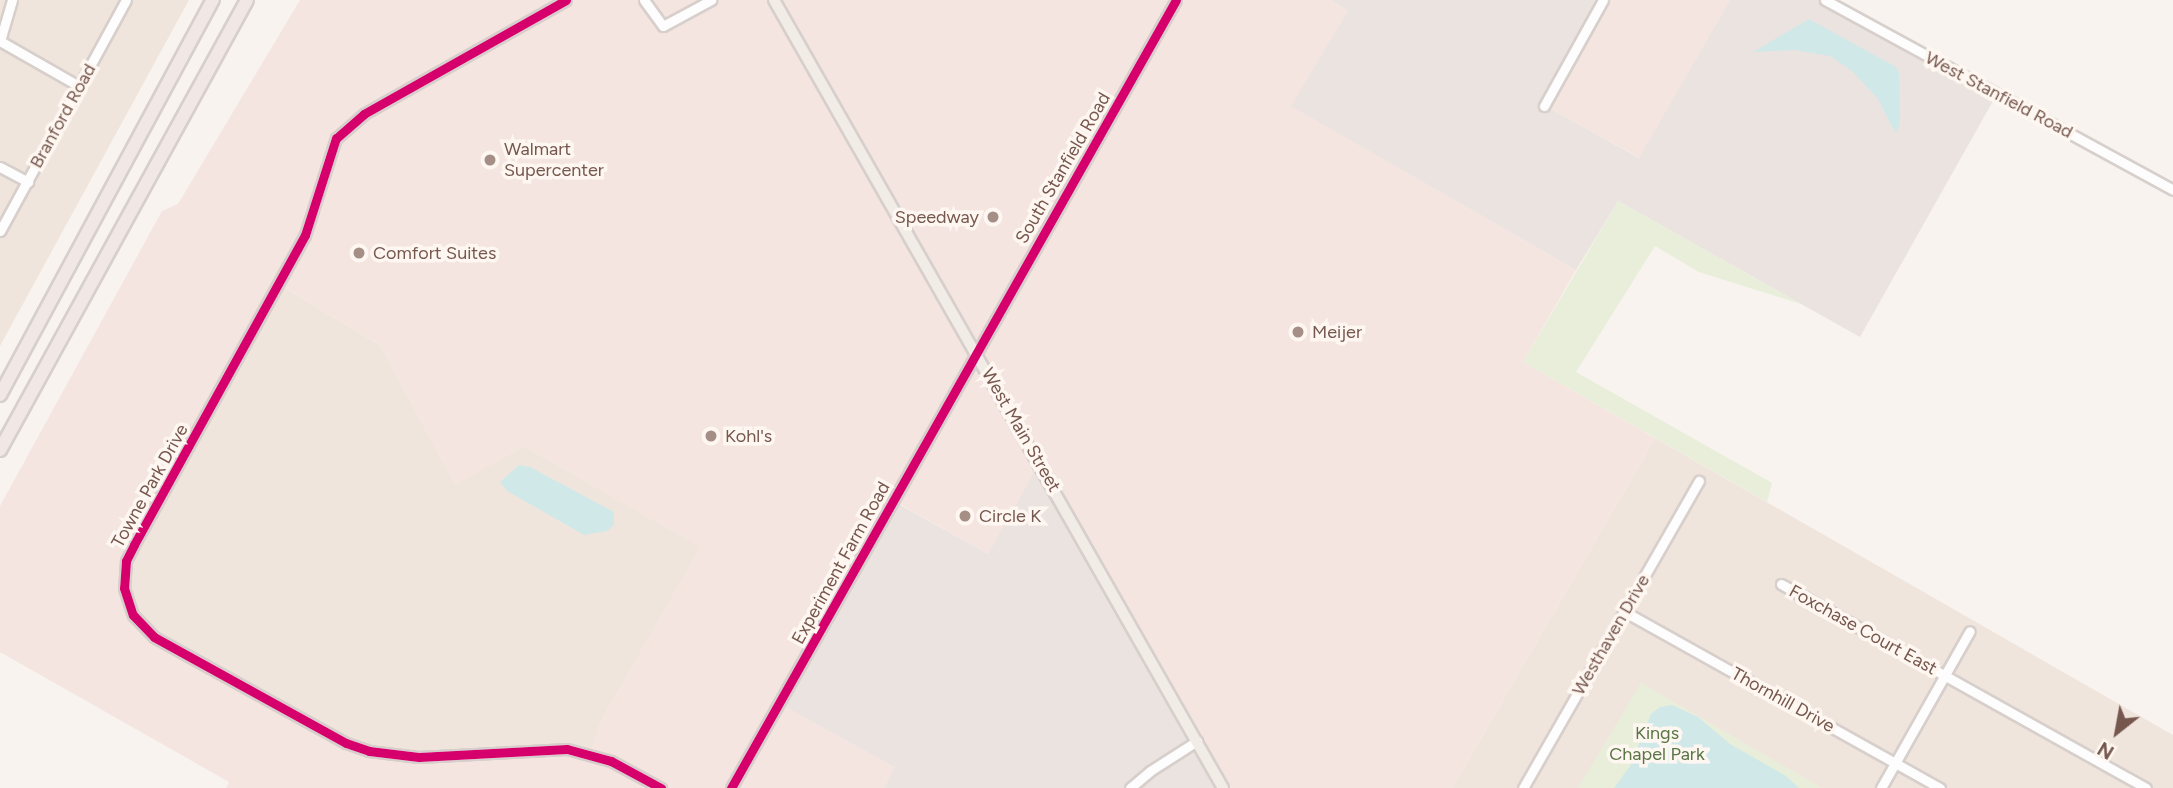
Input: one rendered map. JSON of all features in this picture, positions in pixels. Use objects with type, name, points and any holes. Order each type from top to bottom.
[{"type":"highway","points":[[0,396],[212,0]]},
{"type":"highway","points":[[0,450],[247,0]]},
{"type":"highway","points":[[195,96],[256,0]]},
{"type":"main road","name":"West Main Street","points":[[774,0],[1223,788]]},
{"type":"street","points":[[12,0],[0,41],[79,86]]},
{"type":"street","name":"Branford Road","points":[[0,231],[126,0]]},
{"type":"street","name":"Towne Park Drive","points":[[566,0],[364,114],[336,138],[305,235],[134,545],[126,561],[124,588],[133,615],[154,637],[346,744],[369,751],[419,757],[518,749],[566,749],[611,761],[661,788]]},
{"type":"street","points":[[644,0],[663,26],[711,0]]},
{"type":"street","name":"South Stanfield Road","points":[[976,351],[1176,0]]},
{"type":"street","points":[[1544,106],[1603,0]]},
{"type":"street","name":"West Stanfield Road","points":[[1825,0],[2173,190]]},
{"type":"street","points":[[0,167],[27,182]]},
{"type":"street","name":"Experiment Farm Road","points":[[731,788],[976,351]]},
{"type":"street","name":"Westhaven Drive","points":[[1523,788],[1699,481]]},
{"type":"street","name":"Foxchase Court East","points":[[1781,584],[2146,788]]},
{"type":"street","name":"Thornhill Drive","points":[[1625,612],[1940,788]]},
{"type":"street","points":[[1881,788],[1970,631]]},
{"type":"street","points":[[1130,788],[1150,771],[1197,741]]},
{"type":"shaded area","points":[[0,0],[189,0],[0,346]]},
{"type":"shaded area","points":[[300,0],[1331,0],[1348,11],[1292,106],[1576,270],[1523,362],[1655,438],[1452,788],[1223,788],[988,554],[894,501],[780,704],[896,767],[884,788],[226,788],[229,782],[0,652],[0,506],[162,211],[178,204]],"holes":[[[280,285],[380,345],[455,485],[524,446],[700,547],[600,723],[590,754],[549,747],[395,755],[324,733],[142,627],[124,588],[134,545]]]},
{"type":"shaded area","points":[[1331,0],[1603,0],[1545,106],[1639,158],[1730,0],[1825,0],[1997,94],[1860,337],[1618,201],[1576,270],[1291,106],[1348,11]]},
{"type":"shaded area","points":[[1603,0],[1730,0],[1640,158],[1544,106]]},
{"type":"shaded area","points":[[280,285],[380,345],[455,484],[524,446],[701,547],[600,723],[591,754],[419,757],[369,751],[154,637],[127,602],[126,561]]},
{"type":"shaded area","points":[[1655,438],[2173,735],[2173,788],[1452,788]]},
{"type":"shaded area","points":[[1040,462],[1223,788],[884,788],[895,767],[780,704],[893,501],[988,554]]},
{"type":"green space","points":[[1618,201],[1801,304],[1699,272],[1655,246],[1576,372],[1772,483],[1767,502],[1523,362]]},
{"type":"green space","name":"Kings Chapel Park","points":[[1641,683],[1822,788],[1578,788]]},
{"type":"water","points":[[1809,19],[1896,67],[1899,73],[1900,125],[1895,133],[1878,99],[1852,71],[1830,56],[1794,50],[1753,52]]},
{"type":"water","points":[[519,465],[530,467],[614,512],[614,525],[607,531],[584,535],[507,491],[500,482]]},
{"type":"water","name":"Kings Chapel Park","points":[[1672,705],[1698,717],[1730,744],[1786,776],[1799,788],[1614,788],[1630,766],[1651,714],[1660,707]]},
{"type":"cycle path","points":[[566,0],[364,114],[336,138],[305,235],[134,545],[126,561],[124,588],[133,615],[154,637],[346,743],[369,751],[419,757],[567,749],[611,761],[661,788]]},
{"type":"cycle path","points":[[731,788],[1176,0]]},
{"type":"place","name":"Walmart Supercenter","points":[[490,160]]},
{"type":"place","name":"Speedway","points":[[993,217]]},
{"type":"place","name":"Comfort Suites","points":[[359,253]]},
{"type":"place","name":"Meijer","points":[[1298,332]]},
{"type":"place","name":"Kohl's","points":[[711,436]]},
{"type":"place","name":"Circle K","points":[[965,516]]}]
